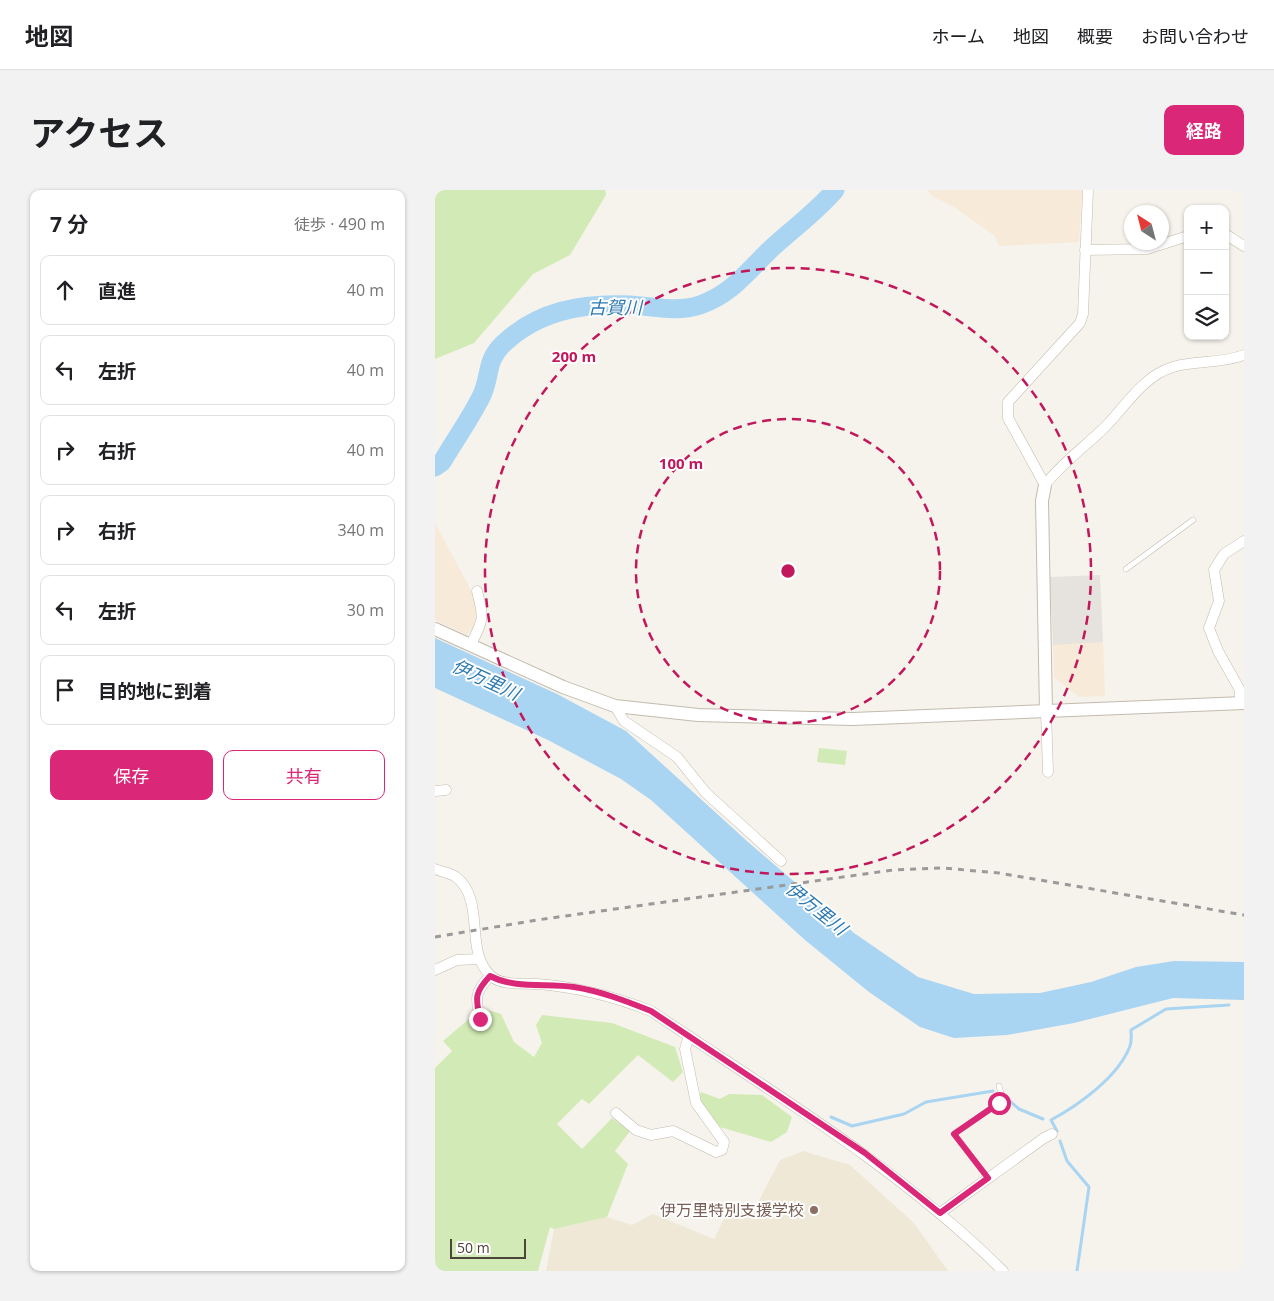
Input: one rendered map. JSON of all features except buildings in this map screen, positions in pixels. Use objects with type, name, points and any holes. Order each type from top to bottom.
[{"type":"street","points":[[1045,485],[1008,418],[1008,402],[1080,324],[1083,314],[1088,190]]},
{"type":"street","points":[[1085,250],[1147,248],[1184,237]]},
{"type":"street","points":[[1229,237],[1244,246]]},
{"type":"street","points":[[1048,772],[1042,501],[1045,485],[1054,473],[1104,428],[1143,385],[1161,372],[1172,367],[1212,363],[1244,355]]},
{"type":"street","points":[[435,628],[563,687],[615,706],[698,715],[853,719],[1242,704],[1239,690],[1217,651],[1209,628],[1219,601],[1214,570],[1224,554],[1244,541]]},
{"type":"street","points":[[471,644],[482,622],[483,613],[477,590]]},
{"type":"street","points":[[615,706],[624,721],[677,757],[706,793],[781,861]]},
{"type":"street","points":[[435,869],[455,876],[466,887],[475,921],[478,959],[490,976],[502,982],[574,987],[618,999],[651,1011],[865,1153],[940,1213],[1003,1271]]},
{"type":"street","points":[[435,970],[457,960],[478,959]]},
{"type":"street","points":[[480,1019],[476,1001],[478,988],[490,976]]},
{"type":"street","points":[[616,1112],[636,1130],[651,1135],[673,1132],[716,1152],[722,1150],[724,1142],[696,1104],[685,1049],[689,1036]]},
{"type":"street","points":[[940,1213],[1052,1134]]},
{"type":"lane","points":[[1126,569],[1193,520]]},
{"type":"lane","points":[[988,1178],[954,1134],[999,1103],[1001,1093],[999,1086]]},
{"type":"shaded area","points":[[928,190],[1082,190],[1079,242],[999,246],[995,236],[954,207],[932,196]]},
{"type":"shaded area","points":[[435,523],[473,594],[479,621],[467,635],[435,620]]},
{"type":"shaded area","points":[[1100,575],[1103,642],[1053,645],[1050,577]]},
{"type":"shaded area","points":[[1103,642],[1105,696],[1079,697],[1054,677],[1053,645]]},
{"type":"shaded area","name":"伊万里特別支援学校","points":[[803,1151],[850,1165],[914,1223],[948,1271],[546,1271],[554,1229],[607,1217],[632,1225],[653,1214],[714,1239],[732,1203],[756,1206],[780,1160]]},
{"type":"green space","points":[[435,190],[605,190],[606,195],[570,255],[533,274],[474,343],[435,359]]},
{"type":"green space","points":[[819,748],[847,751],[845,765],[817,762]]},
{"type":"green space","points":[[482,1008],[501,1014],[514,1042],[534,1057],[542,1043],[536,1025],[542,1015],[612,1023],[675,1047],[683,1072],[673,1082],[638,1055],[589,1104],[582,1099],[557,1124],[582,1149],[612,1118],[630,1131],[615,1151],[628,1164],[607,1217],[554,1229],[550,1227],[538,1271],[435,1271],[435,1068],[452,1051],[443,1041]]},
{"type":"green space","points":[[701,1092],[720,1099],[729,1094],[762,1095],[792,1117],[787,1132],[771,1142],[720,1127],[699,1100]]},
{"type":"water","name":"伊万里川","points":[[435,638],[557,694],[626,731],[748,842],[854,933],[918,977],[974,994],[1040,993],[1091,982],[1136,967],[1174,961],[1244,962],[1244,1000],[1173,998],[1074,1023],[1007,1035],[954,1038],[920,1027],[869,992],[805,940],[651,800],[621,779],[548,740],[435,688]]},
{"type":"waterway","name":"古賀川","points":[[435,467],[442,462],[477,405],[497,351],[516,333],[545,317],[577,308],[629,305],[682,309],[712,300],[740,280],[835,190]]},
{"type":"waterway","points":[[1057,1131],[1051,1120],[1074,1106],[1108,1079],[1125,1057],[1130,1046],[1131,1030],[1166,1009],[1229,1005]]},
{"type":"waterway","points":[[831,1117],[852,1126],[904,1114],[926,1102],[993,1091]]},
{"type":"waterway","points":[[1005,1097],[1019,1109],[1043,1119]]},
{"type":"waterway","points":[[1060,1141],[1067,1161],[1089,1187],[1077,1271]]},
{"type":"railway","points":[[435,937],[537,920],[893,870],[943,868],[999,873],[1244,915]]},
{"type":"place","name":"伊万里特別支援学校","points":[[814,1210]]},
{"type":"route","points":[[480,1019],[476,1001],[478,988],[490,976],[502,982],[574,987],[603,994],[651,1011],[865,1153],[940,1213],[988,1178],[954,1134],[999,1103]]}]
